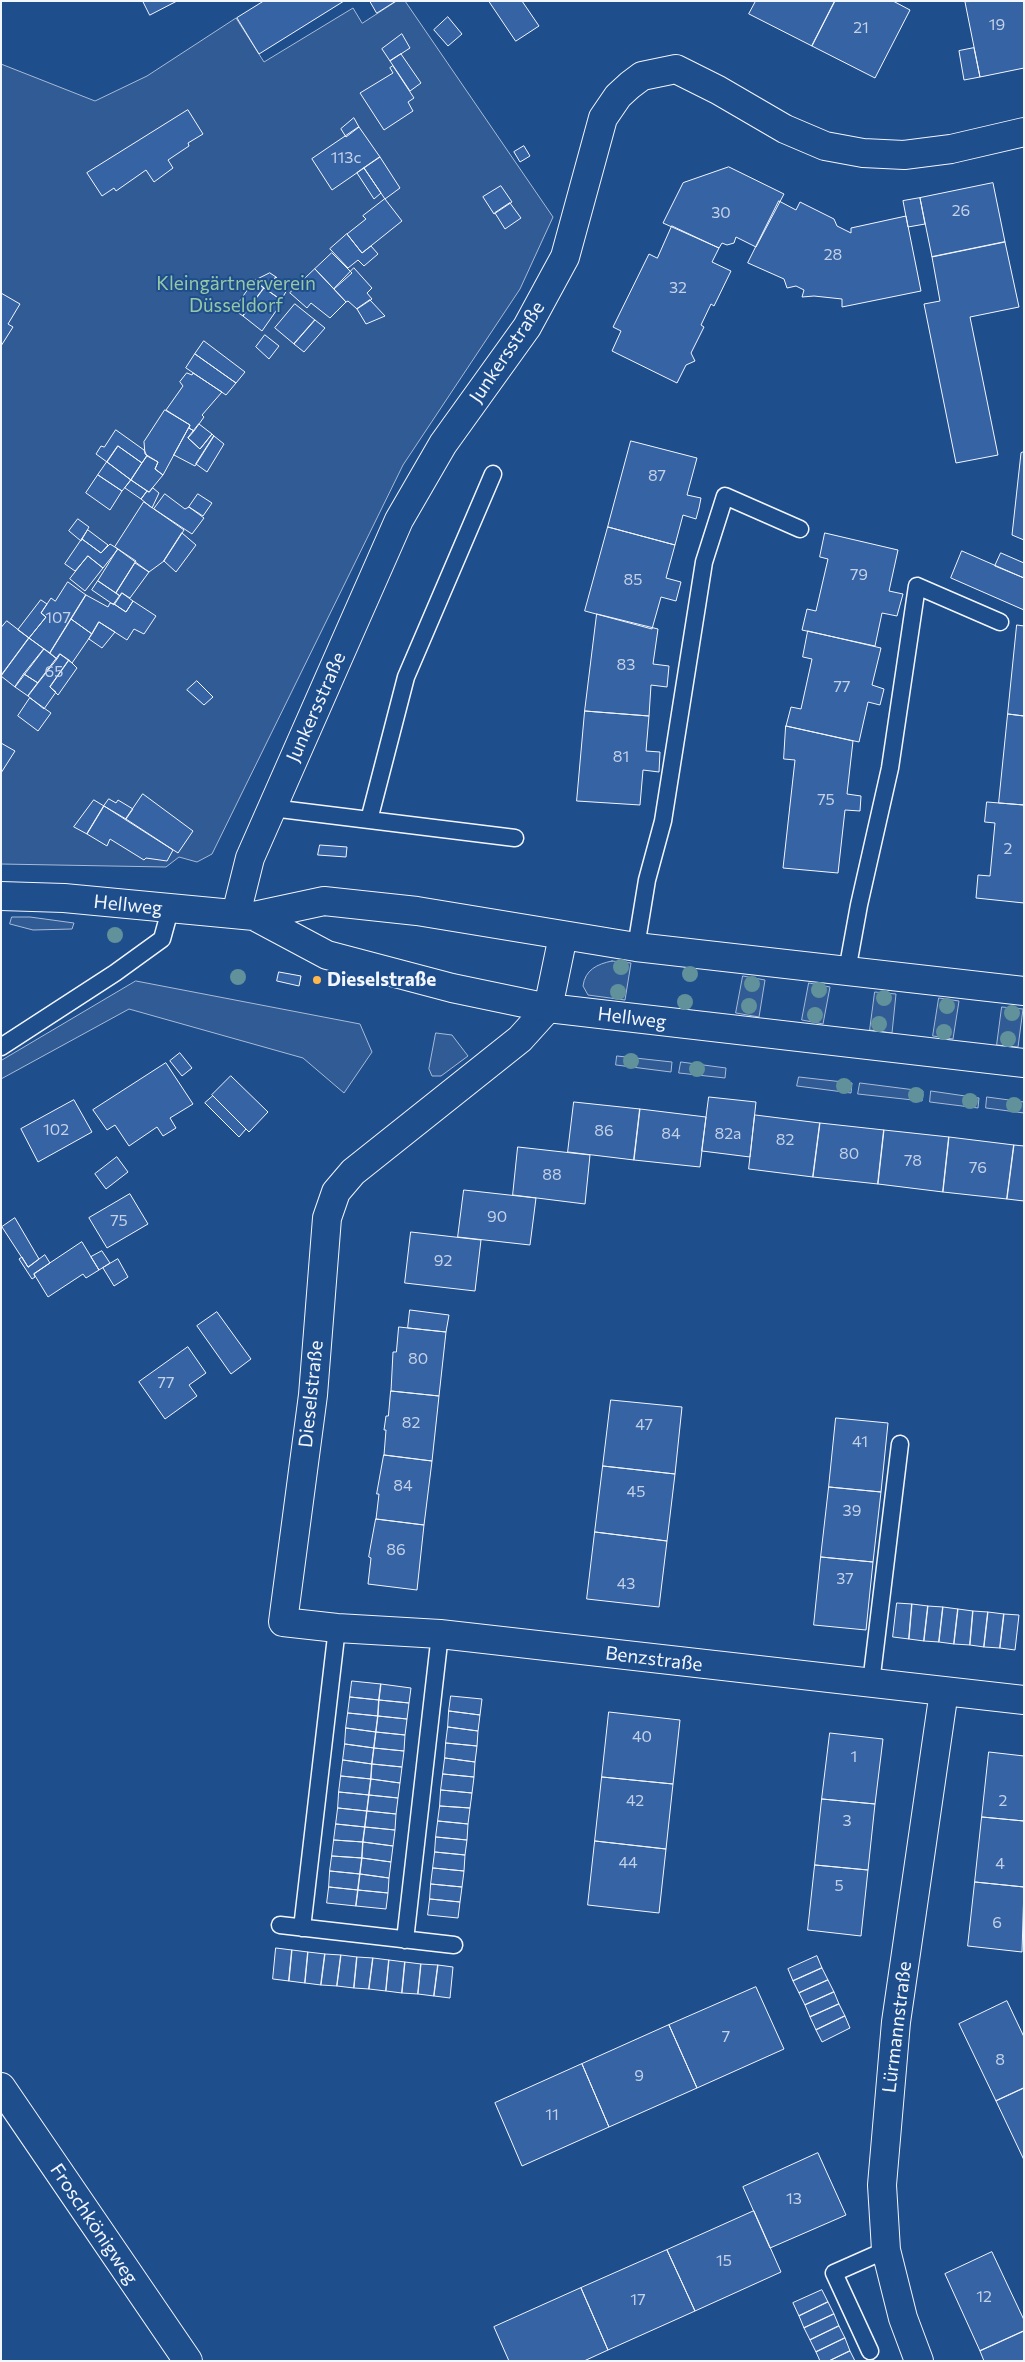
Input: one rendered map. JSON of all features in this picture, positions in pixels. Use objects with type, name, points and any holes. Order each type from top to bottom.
[{"type":"street","name":"Junkersstraße","points":[[245,915],[250,858],[399,520],[443,444],[527,328],[565,257],[603,118],[618,96],[642,76],[676,69],[718,90],[785,129],[825,146],[863,153],[904,154],[950,149],[1024,132]]},
{"type":"street","name":"Hellweg","points":[[1,896],[64,898],[170,910],[245,915],[324,901],[417,911],[636,947],[1024,991]]},
{"type":"street","name":"Hellweg","points":[[245,915],[327,955],[452,988],[548,1008],[1024,1063]]},
{"type":"street","points":[[548,1008],[563,936]]},
{"type":"street","name":"Dieselstraße","points":[[283,1622],[313,1395],[327,1218],[336,1192],[353,1172],[520,1039],[548,1008]]},
{"type":"street","name":"Benzstraße","points":[[283,1622],[337,1628],[440,1634],[1024,1700]]},
{"type":"street","name":"Lürmannstraße","points":[[919,2361],[903,2318],[886,2250],[882,2186],[896,2022],[944,1691]]},
{"type":"street","name":"Froschkönigweg","points":[[1,2088],[188,2361]]},
{"type":"lane","points":[[369,820],[406,677],[493,474]]},
{"type":"lane","points":[[636,947],[647,880],[663,821],[704,562],[725,496],[800,529]]},
{"type":"lane","points":[[847,971],[859,905],[890,768],[916,586],[1000,622]]},
{"type":"lane","points":[[272,808],[515,838]]},
{"type":"lane","points":[[1,1047],[115,973],[162,939],[170,910]]},
{"type":"lane","points":[[871,1683],[900,1444]]},
{"type":"lane","points":[[302,1928],[337,1628]]},
{"type":"lane","points":[[405,1940],[440,1634]]},
{"type":"lane","points":[[280,1925],[454,1945]]},
{"type":"lane","points":[[870,2351],[834,2273],[886,2250]]},
{"type":"green space","name":"Kleingärtnerverein Düsseldorf","points":[[397,1],[405,1],[553,217],[520,289],[403,465],[212,854],[197,862],[179,857],[166,867],[1,864],[1,64],[95,101],[147,76],[236,18],[264,62],[353,8],[362,23]]},
{"type":"green space","points":[[12,917],[30,917],[74,923],[72,929],[33,930],[10,924]]},
{"type":"green space","points":[[612,961],[631,963],[625,1000],[588,995],[583,986],[586,976],[597,966]]},
{"type":"green space","points":[[743,976],[765,980],[759,1017],[736,1013]]},
{"type":"green space","points":[[136,981],[360,1024],[372,1052],[344,1093],[303,1058],[129,1009],[1,1079],[1,1061]]},
{"type":"green space","points":[[809,983],[830,987],[823,1024],[802,1020]]},
{"type":"green space","points":[[875,992],[896,994],[892,1033],[870,1030]]},
{"type":"green space","points":[[939,998],[959,1001],[953,1039],[933,1036]]},
{"type":"green space","points":[[1002,1007],[1023,1009],[1018,1047],[997,1045]]},
{"type":"green space","points":[[436,1033],[452,1035],[468,1056],[441,1076],[432,1076],[429,1069]]},
{"type":"green space","points":[[617,1056],[672,1062],[671,1072],[616,1065]]},
{"type":"green space","points":[[681,1062],[726,1068],[725,1078],[679,1073]]},
{"type":"green space","points":[[799,1077],[852,1083],[851,1093],[797,1086]]},
{"type":"green space","points":[[860,1083],[923,1091],[922,1101],[858,1094]]},
{"type":"green space","points":[[931,1091],[979,1098],[978,1108],[930,1102]]},
{"type":"green space","points":[[987,1097],[1024,1102],[1024,1113],[986,1108]]},
{"type":"building","points":[[143,1],[177,1],[150,15]]},
{"type":"building","points":[[264,1],[344,1],[259,54],[237,18]]},
{"type":"building","points":[[370,1],[396,1],[377,13]]},
{"type":"building","points":[[489,1],[522,1],[539,26],[516,41]]},
{"type":"building","points":[[756,1],[835,1],[812,46],[749,14]]},
{"type":"building","points":[[835,1],[893,1],[910,10],[875,78],[812,46]]},
{"type":"building","points":[[1024,1],[1024,68],[980,77],[965,2]]},
{"type":"building","points":[[448,17],[462,34],[448,46],[434,30]]},
{"type":"building","points":[[402,34],[410,48],[390,61],[382,49]]},
{"type":"building","points":[[974,48],[980,77],[964,80],[959,51]]},
{"type":"building","points":[[401,54],[421,83],[410,91],[390,61]]},
{"type":"building","points":[[393,66],[414,98],[408,102],[413,111],[384,130],[360,93],[393,73],[390,68]]},
{"type":"building","points":[[188,110],[203,134],[188,143],[189,146],[168,160],[173,168],[154,182],[146,170],[116,191],[114,188],[102,196],[87,173]]},
{"type":"building","points":[[354,118],[359,127],[346,137],[341,129]]},
{"type":"building","points":[[359,127],[380,157],[332,190],[312,159]]},
{"type":"building","points":[[524,146],[530,156],[520,162],[514,152]]},
{"type":"building","points":[[380,157],[400,188],[385,199],[364,168]]},
{"type":"building","points":[[729,167],[784,194],[756,247],[736,237],[734,243],[727,245],[722,243],[719,248],[663,223],[683,183]]},
{"type":"building","points":[[364,168],[381,193],[374,199],[357,173]]},
{"type":"building","points":[[993,183],[1005,242],[932,257],[920,198]]},
{"type":"building","points":[[501,186],[512,202],[494,214],[483,197]]},
{"type":"building","points":[[920,198],[925,224],[908,227],[903,201]]},
{"type":"building","points":[[385,199],[402,221],[362,253],[347,234],[366,219],[363,216]]},
{"type":"building","points":[[779,201],[796,210],[800,202],[834,219],[837,226],[851,233],[851,228],[906,216],[921,291],[842,307],[842,299],[814,296],[802,297],[804,290],[796,286],[787,288],[784,279],[748,263]]},
{"type":"building","points":[[510,203],[521,218],[505,229],[495,213]]},
{"type":"building","points":[[672,226],[719,248],[712,262],[731,271],[714,306],[711,304],[701,325],[704,327],[691,353],[695,361],[686,365],[677,383],[612,351],[621,331],[613,327],[649,254],[657,258]]},
{"type":"building","points":[[347,234],[362,253],[371,246],[378,254],[364,266],[358,260],[348,268],[330,249]]},
{"type":"building","points":[[1005,242],[1019,307],[970,317],[998,455],[956,463],[924,304],[940,301],[932,257]]},
{"type":"building","points":[[332,253],[352,273],[334,289],[315,269]]},
{"type":"building","points":[[354,268],[372,288],[367,293],[372,299],[357,309],[348,301],[346,302],[334,289]]},
{"type":"building","points":[[315,269],[346,302],[330,318],[311,303],[307,308],[290,293]]},
{"type":"building","points":[[270,273],[276,277],[267,290],[254,281]]},
{"type":"building","points":[[276,277],[287,290],[281,300],[267,290]]},
{"type":"building","points":[[254,281],[264,288],[243,316],[234,310]]},
{"type":"building","points":[[264,288],[283,301],[262,331],[243,316]]},
{"type":"building","points":[[1,293],[20,304],[8,324],[13,327],[1,346]]},
{"type":"building","points":[[370,300],[385,316],[366,324],[357,309]]},
{"type":"building","points":[[295,304],[315,320],[294,344],[275,328]]},
{"type":"building","points":[[315,320],[325,328],[304,352],[294,344]]},
{"type":"building","points":[[265,335],[279,346],[269,359],[256,347]]},
{"type":"building","points":[[204,341],[245,372],[236,383],[195,354]]},
{"type":"building","points":[[195,354],[236,383],[226,395],[186,368]]},
{"type":"building","points":[[187,373],[192,375],[193,373],[222,392],[202,415],[204,417],[194,431],[189,428],[190,425],[166,410],[183,386],[180,382]]},
{"type":"building","points":[[165,410],[190,425],[163,475],[155,469],[158,462],[145,454],[144,442]]},
{"type":"building","points":[[199,424],[212,434],[200,449],[188,438]]},
{"type":"building","points":[[189,428],[194,431],[188,438],[200,449],[212,434],[214,436],[195,466],[174,455]]},
{"type":"building","points":[[116,430],[144,450],[147,456],[142,463],[118,446],[107,462],[96,454],[101,446],[104,447]]},
{"type":"building","points":[[214,436],[224,444],[207,472],[196,464]]},
{"type":"building","points":[[631,441],[697,458],[687,495],[701,498],[699,508],[696,519],[683,515],[675,545],[608,527]]},
{"type":"building","points":[[118,446],[142,463],[131,480],[107,462]]},
{"type":"building","points":[[1024,452],[1024,540],[1012,535],[1021,453]]},
{"type":"building","points":[[147,456],[158,462],[155,469],[163,475],[149,492],[131,480]]},
{"type":"building","points":[[107,462],[131,480],[122,491],[98,475]]},
{"type":"building","points":[[98,475],[122,491],[110,510],[86,493]]},
{"type":"building","points":[[131,480],[147,491],[141,499],[125,488]]},
{"type":"building","points":[[153,488],[159,493],[152,508],[141,499],[147,491],[149,492]]},
{"type":"building","points":[[165,494],[185,509],[189,507],[204,518],[192,534],[154,509]]},
{"type":"building","points":[[198,494],[212,503],[203,516],[189,507]]},
{"type":"building","points":[[144,502],[184,530],[164,561],[149,572],[115,547]]},
{"type":"building","points":[[78,519],[89,527],[81,541],[69,531]]},
{"type":"building","points":[[608,527],[675,545],[666,578],[681,582],[676,601],[661,597],[652,629],[585,611]]},
{"type":"building","points":[[88,530],[108,545],[101,553],[82,539]]},
{"type":"building","points":[[182,533],[196,545],[176,572],[164,561]]},
{"type":"building","points":[[825,533],[898,550],[889,591],[903,594],[897,616],[882,613],[875,646],[802,630],[807,609],[816,611],[828,559],[820,557]]},
{"type":"building","points":[[82,539],[101,553],[110,544],[118,549],[103,568],[88,556],[75,571],[65,564]]},
{"type":"building","points":[[118,549],[136,561],[116,593],[98,581]]},
{"type":"building","points":[[962,551],[1024,578],[1024,610],[951,578]]},
{"type":"building","points":[[1001,553],[1024,563],[1024,578],[995,566]]},
{"type":"building","points":[[88,556],[103,568],[85,591],[70,579]]},
{"type":"building","points":[[135,563],[149,572],[130,598],[122,593],[120,596],[116,593]]},
{"type":"building","points":[[98,581],[120,596],[114,605],[92,590]]},
{"type":"building","points":[[68,582],[86,595],[50,653],[29,638],[46,617],[41,613],[51,598],[55,601]]},
{"type":"building","points":[[122,593],[133,601],[126,612],[114,604]]},
{"type":"building","points":[[86,595],[108,607],[110,603],[114,604],[126,612],[133,601],[156,616],[144,634],[134,629],[127,640],[99,622],[92,634],[71,619]]},
{"type":"building","points":[[41,600],[47,604],[41,613],[46,617],[29,638],[18,630]]},
{"type":"building","points":[[597,614],[658,629],[653,664],[669,666],[667,687],[651,685],[649,716],[585,711]]},
{"type":"building","points":[[71,619],[92,634],[72,663],[60,654],[57,659],[50,653]]},
{"type":"building","points":[[7,621],[29,638],[1,676],[1,628]]},
{"type":"building","points":[[99,622],[115,632],[102,648],[89,639]]},
{"type":"building","points":[[1017,625],[1024,626],[1024,716],[1008,714]]},
{"type":"building","points":[[808,631],[881,648],[872,685],[884,689],[880,705],[868,702],[859,742],[786,726],[791,707],[801,709],[812,659],[803,657]]},
{"type":"building","points":[[29,638],[44,649],[15,687],[1,676]]},
{"type":"building","points":[[44,649],[57,659],[38,683],[24,674]]},
{"type":"building","points":[[60,654],[69,660],[50,687],[56,692],[44,709],[28,696]]},
{"type":"building","points":[[69,660],[77,668],[58,695],[50,687]]},
{"type":"building","points":[[24,674],[38,683],[28,696],[15,687]]},
{"type":"building","points":[[197,681],[213,697],[204,705],[187,690]]},
{"type":"building","points":[[30,698],[51,713],[38,731],[18,716]]},
{"type":"building","points":[[585,711],[649,716],[646,751],[660,752],[659,772],[643,770],[640,805],[577,801]]},
{"type":"building","points":[[1008,714],[1024,716],[1024,805],[999,803]]},
{"type":"building","points":[[786,726],[853,741],[847,794],[861,796],[860,811],[845,810],[838,873],[783,868],[795,760],[784,759]]},
{"type":"building","points":[[1,743],[15,751],[1,773]]},
{"type":"building","points":[[143,794],[193,831],[178,853],[126,819]]},
{"type":"building","points":[[109,799],[116,803],[118,800],[133,809],[126,819],[104,806]]},
{"type":"building","points":[[94,800],[104,806],[87,834],[74,827]]},
{"type":"building","points":[[987,802],[1024,805],[1024,903],[976,898],[978,875],[990,876],[995,823],[985,822]]},
{"type":"building","points":[[104,806],[173,850],[167,861],[146,858],[144,860],[110,839],[107,846],[87,834]]},
{"type":"building","points":[[320,845],[347,847],[346,857],[318,855]]},
{"type":"building","points":[[279,972],[301,976],[299,986],[277,981]]},
{"type":"building","points":[[180,1053],[192,1068],[182,1076],[170,1061]]},
{"type":"building","points":[[166,1063],[193,1104],[170,1118],[176,1128],[163,1136],[157,1127],[129,1146],[115,1125],[107,1130],[93,1110]]},
{"type":"building","points":[[231,1076],[268,1112],[249,1132],[212,1095]]},
{"type":"building","points":[[213,1096],[246,1129],[239,1137],[205,1103]]},
{"type":"building","points":[[709,1097],[756,1102],[750,1157],[702,1151]]},
{"type":"building","points":[[74,1100],[92,1132],[38,1162],[21,1129]]},
{"type":"building","points":[[574,1102],[640,1109],[634,1160],[568,1152]]},
{"type":"building","points":[[640,1109],[706,1117],[700,1167],[634,1160]]},
{"type":"building","points":[[755,1115],[820,1123],[813,1177],[749,1169]]},
{"type":"building","points":[[820,1123],[884,1130],[878,1184],[813,1177]]},
{"type":"building","points":[[884,1130],[949,1137],[943,1192],[878,1184]]},
{"type":"building","points":[[949,1137],[1014,1145],[1007,1199],[943,1192]]},
{"type":"building","points":[[1014,1145],[1024,1146],[1024,1201],[1007,1199]]},
{"type":"building","points":[[518,1147],[590,1155],[585,1204],[513,1195]]},
{"type":"building","points":[[117,1157],[128,1172],[106,1189],[95,1174]]},
{"type":"building","points":[[464,1190],[536,1198],[530,1245],[458,1237]]},
{"type":"building","points":[[130,1194],[148,1224],[107,1248],[89,1218]]},
{"type":"building","points":[[15,1218],[39,1259],[28,1267],[2,1227]]},
{"type":"building","points":[[411,1232],[481,1240],[475,1291],[405,1283]]},
{"type":"building","points":[[82,1242],[99,1270],[86,1278],[83,1274],[48,1297],[34,1274]]},
{"type":"building","points":[[102,1251],[110,1263],[99,1270],[91,1257]]},
{"type":"building","points":[[45,1255],[50,1263],[34,1274],[35,1277],[32,1279],[19,1259],[22,1257],[28,1267]]},
{"type":"building","points":[[118,1259],[128,1277],[114,1286],[103,1268]]},
{"type":"building","points":[[410,1310],[449,1315],[446,1332],[408,1328]]},
{"type":"building","points":[[217,1312],[251,1359],[231,1374],[197,1326]]},
{"type":"building","points":[[399,1327],[446,1332],[439,1396],[391,1391],[393,1352],[396,1352]]},
{"type":"building","points":[[188,1347],[206,1373],[189,1385],[197,1396],[165,1419],[139,1382]]},
{"type":"building","points":[[391,1391],[439,1396],[432,1461],[384,1455],[386,1430],[384,1430]]},
{"type":"building","points":[[611,1400],[682,1407],[675,1474],[603,1466]]},
{"type":"building","points":[[836,1418],[888,1423],[881,1492],[829,1487]]},
{"type":"building","points":[[384,1455],[432,1461],[424,1525],[376,1519],[379,1494],[377,1494]]},
{"type":"building","points":[[603,1466],[675,1474],[667,1541],[595,1532]]},
{"type":"building","points":[[829,1487],[881,1492],[873,1562],[821,1557]]},
{"type":"building","points":[[376,1519],[424,1525],[417,1590],[368,1584],[371,1558],[369,1557]]},
{"type":"building","points":[[595,1532],[667,1541],[659,1607],[587,1599]]},
{"type":"building","points":[[821,1557],[873,1562],[866,1630],[814,1625]]},
{"type":"building","points":[[897,1603],[912,1604],[909,1639],[893,1637]]},
{"type":"building","points":[[912,1604],[928,1606],[924,1641],[909,1639]]},
{"type":"building","points":[[928,1606],[943,1607],[939,1642],[924,1641]]},
{"type":"building","points":[[943,1607],[958,1609],[954,1644],[939,1642]]},
{"type":"building","points":[[958,1609],[973,1611],[970,1645],[954,1644]]},
{"type":"building","points":[[973,1611],[988,1612],[984,1647],[970,1645]]},
{"type":"building","points":[[988,1612],[1004,1614],[1000,1648],[984,1647]]},
{"type":"building","points":[[1004,1614],[1019,1615],[1015,1650],[1000,1648]]},
{"type":"building","points":[[352,1681],[381,1684],[379,1700],[350,1697]]},
{"type":"building","points":[[381,1684],[411,1688],[409,1703],[379,1700]]},
{"type":"building","points":[[451,1696],[482,1699],[480,1715],[449,1711]]},
{"type":"building","points":[[350,1697],[379,1700],[378,1716],[348,1713]]},
{"type":"building","points":[[379,1700],[409,1703],[407,1719],[378,1716]]},
{"type":"building","points":[[449,1711],[480,1715],[478,1731],[448,1727]]},
{"type":"building","points":[[609,1712],[680,1720],[673,1784],[602,1777]]},
{"type":"building","points":[[348,1713],[378,1716],[376,1732],[346,1728]]},
{"type":"building","points":[[378,1716],[407,1719],[405,1735],[376,1732]]},
{"type":"building","points":[[448,1727],[478,1731],[477,1746],[446,1743]]},
{"type":"building","points":[[346,1728],[376,1732],[374,1748],[345,1744]]},
{"type":"building","points":[[376,1732],[405,1735],[404,1751],[374,1748]]},
{"type":"building","points":[[830,1733],[883,1739],[875,1804],[822,1799]]},
{"type":"building","points":[[446,1743],[477,1746],[475,1762],[445,1758]]},
{"type":"building","points":[[345,1744],[374,1748],[372,1764],[343,1760]]},
{"type":"building","points":[[374,1748],[404,1751],[402,1767],[372,1764]]},
{"type":"building","points":[[989,1752],[1024,1756],[1024,1821],[982,1817]]},
{"type":"building","points":[[445,1758],[475,1762],[474,1777],[443,1774]]},
{"type":"building","points":[[343,1760],[372,1764],[371,1779],[341,1776]]},
{"type":"building","points":[[372,1764],[402,1767],[400,1783],[371,1779]]},
{"type":"building","points":[[443,1774],[474,1777],[472,1793],[441,1790]]},
{"type":"building","points":[[341,1776],[371,1779],[369,1795],[339,1792]]},
{"type":"building","points":[[602,1777],[673,1784],[666,1849],[595,1841]]},
{"type":"building","points":[[371,1779],[400,1783],[398,1798],[369,1795]]},
{"type":"building","points":[[441,1790],[472,1793],[470,1808],[440,1806]]},
{"type":"building","points":[[339,1792],[369,1795],[367,1811],[338,1808]]},
{"type":"building","points":[[369,1795],[398,1798],[396,1814],[367,1811]]},
{"type":"building","points":[[822,1799],[875,1804],[868,1870],[815,1865]]},
{"type":"building","points":[[440,1806],[470,1808],[468,1824],[438,1821]]},
{"type":"building","points":[[338,1808],[367,1811],[365,1827],[336,1824]]},
{"type":"building","points":[[367,1811],[396,1814],[395,1830],[365,1827]]},
{"type":"building","points":[[982,1817],[1024,1821],[1024,1887],[975,1882]]},
{"type":"building","points":[[438,1821],[468,1824],[467,1840],[436,1837]]},
{"type":"building","points":[[336,1824],[365,1827],[363,1842],[334,1840]]},
{"type":"building","points":[[365,1827],[395,1830],[393,1846],[363,1842]]},
{"type":"building","points":[[436,1837],[467,1840],[465,1855],[435,1852]]},
{"type":"building","points":[[334,1840],[363,1842],[362,1858],[332,1856]]},
{"type":"building","points":[[595,1841],[666,1849],[659,1913],[588,1905]]},
{"type":"building","points":[[363,1842],[393,1846],[391,1862],[362,1858]]},
{"type":"building","points":[[435,1852],[465,1855],[464,1871],[433,1868]]},
{"type":"building","points":[[332,1856],[362,1858],[360,1874],[330,1871]]},
{"type":"building","points":[[362,1858],[391,1862],[389,1878],[360,1874]]},
{"type":"building","points":[[815,1865],[868,1870],[861,1936],[808,1930]]},
{"type":"building","points":[[433,1868],[464,1871],[462,1887],[431,1884]]},
{"type":"building","points":[[330,1871],[360,1874],[358,1890],[329,1887]]},
{"type":"building","points":[[360,1874],[389,1878],[388,1893],[358,1890]]},
{"type":"building","points":[[975,1882],[1024,1887],[1022,1952],[968,1946]]},
{"type":"building","points":[[431,1884],[462,1887],[460,1902],[430,1899]]},
{"type":"building","points":[[329,1887],[358,1890],[356,1906],[327,1903]]},
{"type":"building","points":[[358,1890],[388,1893],[386,1909],[356,1906]]},
{"type":"building","points":[[430,1899],[460,1902],[458,1918],[428,1915]]},
{"type":"building","points":[[276,1948],[292,1950],[289,1981],[273,1979]]},
{"type":"building","points":[[292,1950],[308,1952],[305,1983],[289,1981]]},
{"type":"building","points":[[308,1952],[325,1954],[321,1985],[305,1983]]},
{"type":"building","points":[[325,1954],[341,1955],[337,1986],[321,1985]]},
{"type":"building","points":[[341,1955],[357,1957],[354,1988],[337,1986]]},
{"type":"building","points":[[817,1956],[822,1968],[793,1981],[788,1969]]},
{"type":"building","points":[[357,1957],[373,1958],[369,1989],[354,1988]]},
{"type":"building","points":[[373,1958],[389,1960],[386,1991],[369,1989]]},
{"type":"building","points":[[389,1960],[405,1962],[402,1993],[386,1991]]},
{"type":"building","points":[[405,1962],[421,1964],[418,1994],[402,1993]]},
{"type":"building","points":[[421,1964],[438,1965],[434,1996],[418,1994]]},
{"type":"building","points":[[438,1965],[453,1967],[450,1998],[434,1996]]},
{"type":"building","points":[[822,1968],[828,1980],[799,1993],[793,1981]]},
{"type":"building","points":[[828,1980],[834,1992],[805,2005],[799,1993]]},
{"type":"building","points":[[756,1987],[784,2049],[697,2088],[669,2025]]},
{"type":"building","points":[[834,1992],[839,2004],[810,2017],[805,2005]]},
{"type":"building","points":[[1007,2001],[1024,2037],[1024,2088],[996,2101],[959,2024]]},
{"type":"building","points":[[839,2004],[845,2016],[816,2030],[810,2017]]},
{"type":"building","points":[[845,2016],[850,2028],[822,2042],[816,2030]]},
{"type":"building","points":[[669,2025],[697,2088],[609,2127],[582,2064]]},
{"type":"building","points":[[582,2064],[609,2127],[522,2166],[495,2103]]},
{"type":"building","points":[[1024,2088],[1024,2160],[996,2101]]},
{"type":"building","points":[[818,2153],[846,2215],[770,2248],[743,2187]]},
{"type":"building","points":[[754,2211],[781,2272],[695,2311],[667,2250]]},
{"type":"building","points":[[667,2250],[695,2311],[608,2350],[581,2288]]},
{"type":"building","points":[[992,2252],[1024,2320],[1024,2331],[980,2351],[945,2274]]},
{"type":"building","points":[[581,2288],[608,2350],[584,2361],[509,2361],[494,2327]]},
{"type":"building","points":[[822,2290],[828,2302],[799,2316],[793,2303]]},
{"type":"building","points":[[828,2302],[834,2314],[804,2328],[799,2316]]},
{"type":"building","points":[[834,2314],[839,2326],[810,2340],[804,2328]]},
{"type":"building","points":[[839,2326],[845,2338],[816,2352],[810,2340]]},
{"type":"building","points":[[1024,2331],[1024,2361],[984,2361],[980,2351]]},
{"type":"building","points":[[845,2338],[850,2351],[829,2361],[820,2361],[816,2352]]},
{"type":"building","points":[[850,2351],[855,2361],[829,2361]]},
{"type":"place","name":"Dieselstraße","points":[[317,980]]}]
